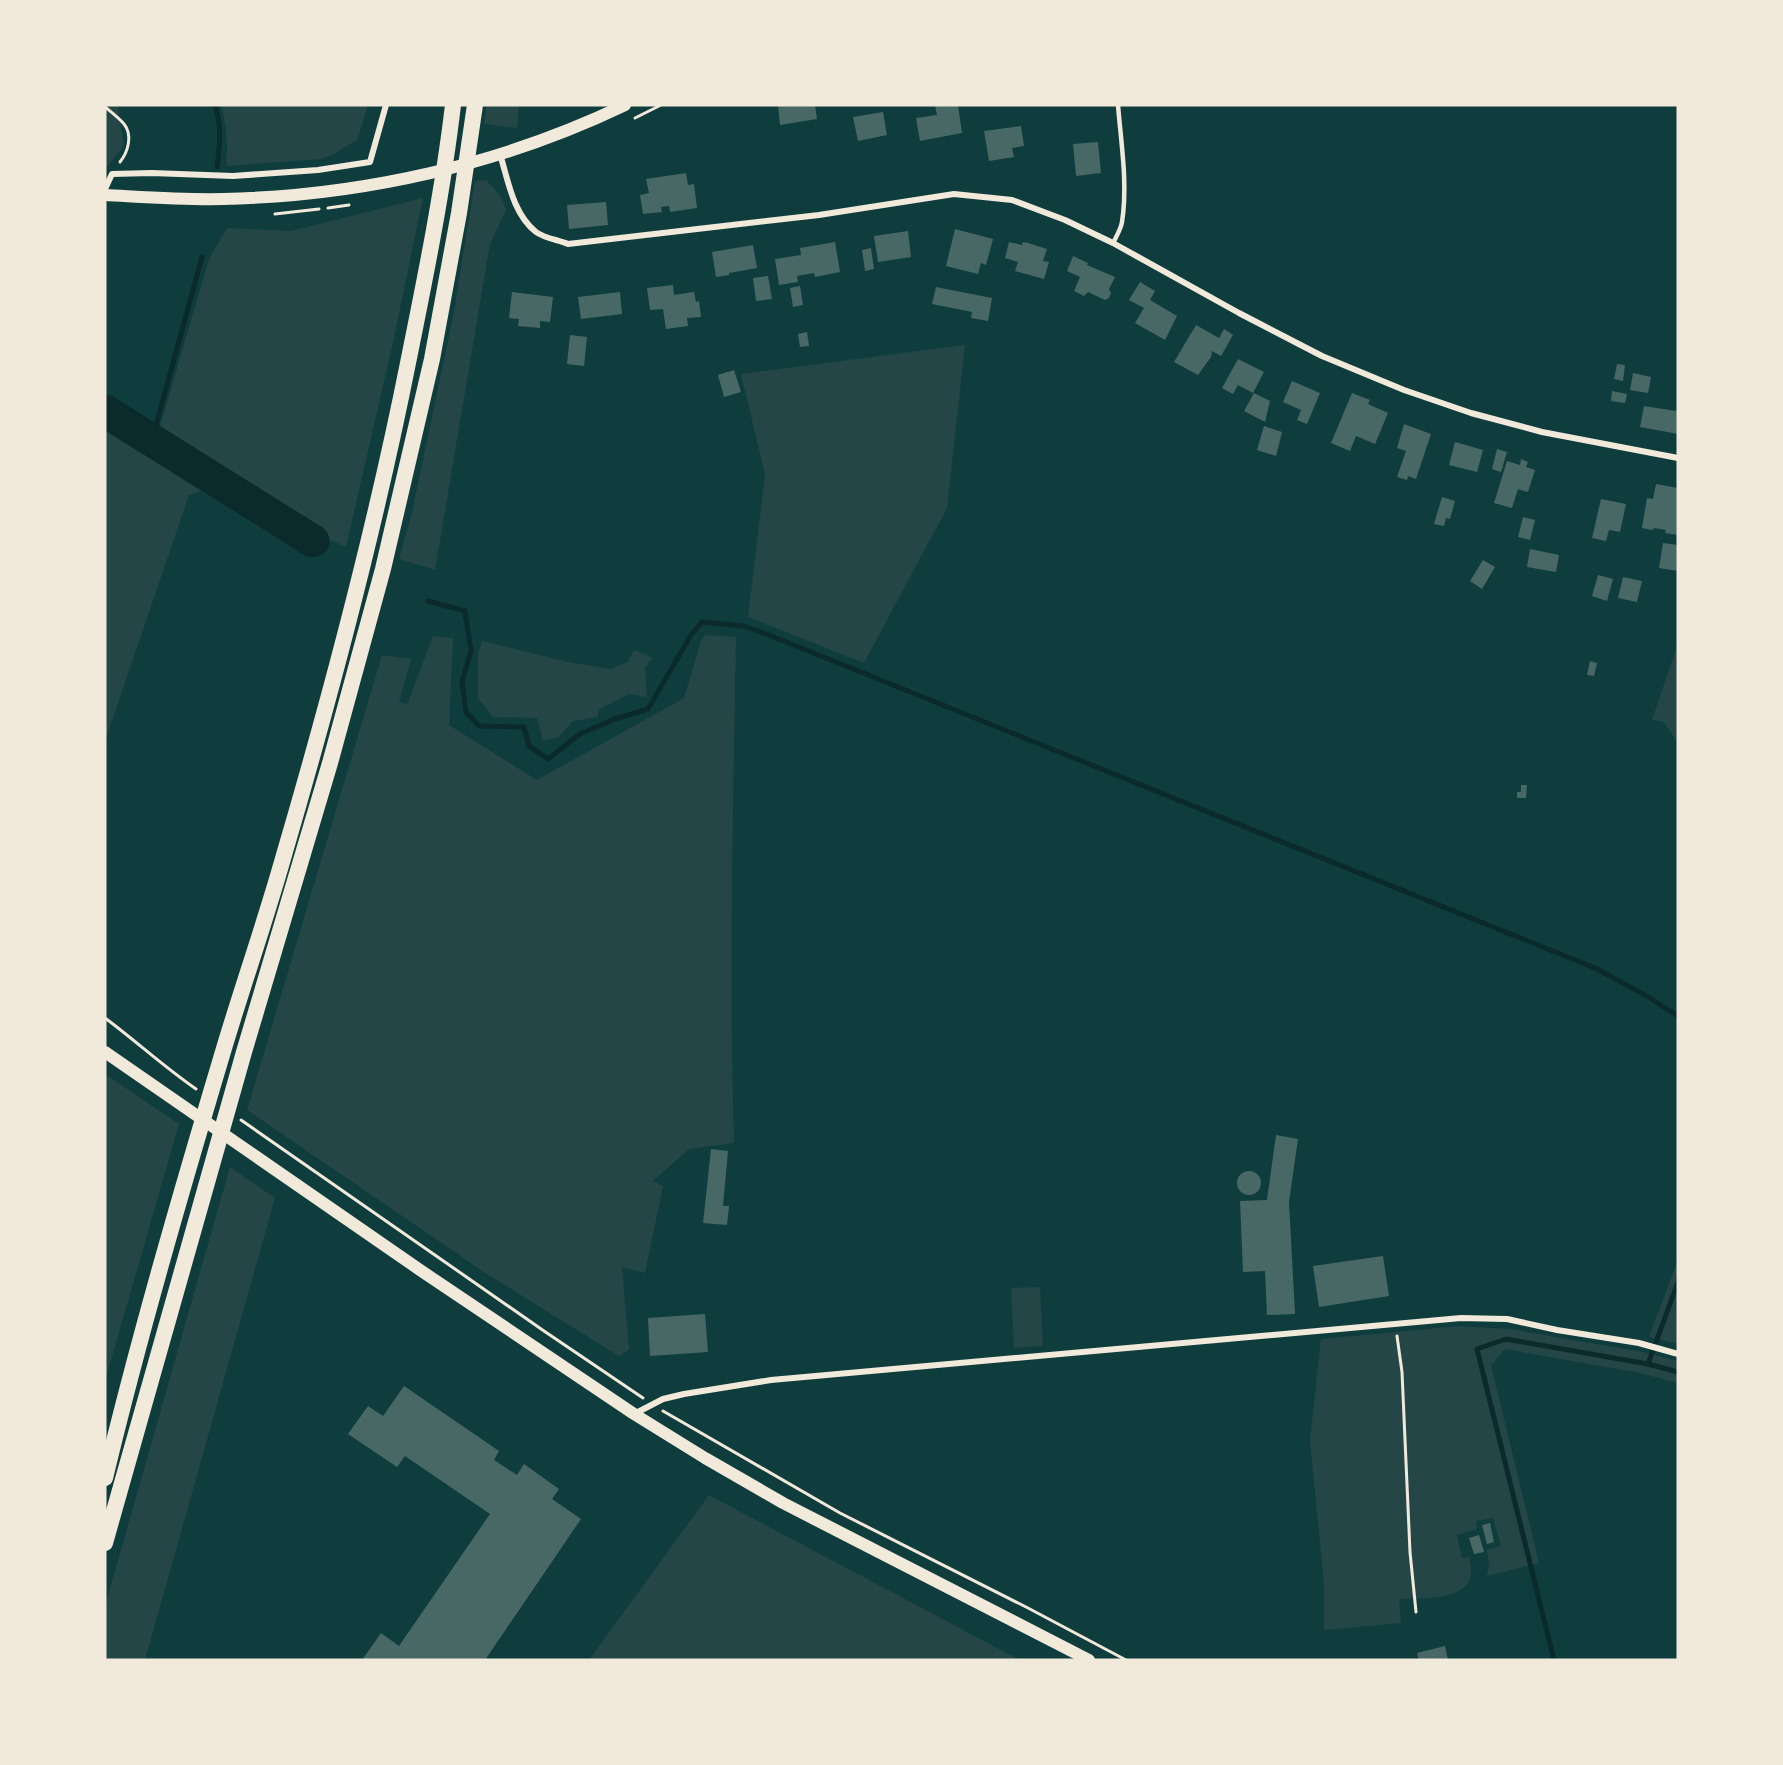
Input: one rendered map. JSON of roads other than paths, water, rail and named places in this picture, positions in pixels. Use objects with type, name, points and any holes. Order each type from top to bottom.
[{"type":"highway","points":[[105,1478],[132,1367],[225,1045],[284,856],[343,640],[393,434],[439,212],[453,105]]},
{"type":"highway","points":[[105,1543],[244,1052],[333,753],[383,569],[432,359],[459,213],[474,105]]},
{"type":"highway","points":[[105,1442],[132,1367]]},
{"type":"main road","points":[[105,195],[190,199],[291,195],[429,175],[558,134],[625,105]]},
{"type":"main road","points":[[105,1052],[420,1270],[634,1414],[705,1458],[783,1503],[1089,1660]]},
{"type":"street","points":[[105,189],[112,174],[233,176],[318,170],[370,162],[386,105]]},
{"type":"street","points":[[500,154],[512,195],[522,216],[537,233],[568,244],[819,215],[954,194],[1012,200],[1065,220],[1113,243],[1322,356],[1404,390],[1471,413],[1542,432],[1678,458]]},
{"type":"street","points":[[634,1414],[663,1399],[771,1380],[1461,1318],[1507,1319],[1678,1354]]},
{"type":"lane","points":[[1113,243],[1122,224],[1124,191],[1118,105]]},
{"type":"waterway","points":[[215,105],[220,136],[217,167]]},
{"type":"waterway","points":[[152,440],[202,257]]},
{"type":"waterway","points":[[105,411],[313,541]]},
{"type":"waterway","points":[[428,601],[465,611],[471,651],[462,682],[466,712],[479,726],[524,727],[529,746],[548,759],[580,734],[615,719],[648,709],[691,635],[702,622],[743,626],[1595,968],[1678,1016]]},
{"type":"waterway","points":[[1678,1282],[1648,1364],[1678,1372]]},
{"type":"waterway","points":[[1554,1660],[1477,1349],[1506,1339],[1648,1364]]}]
